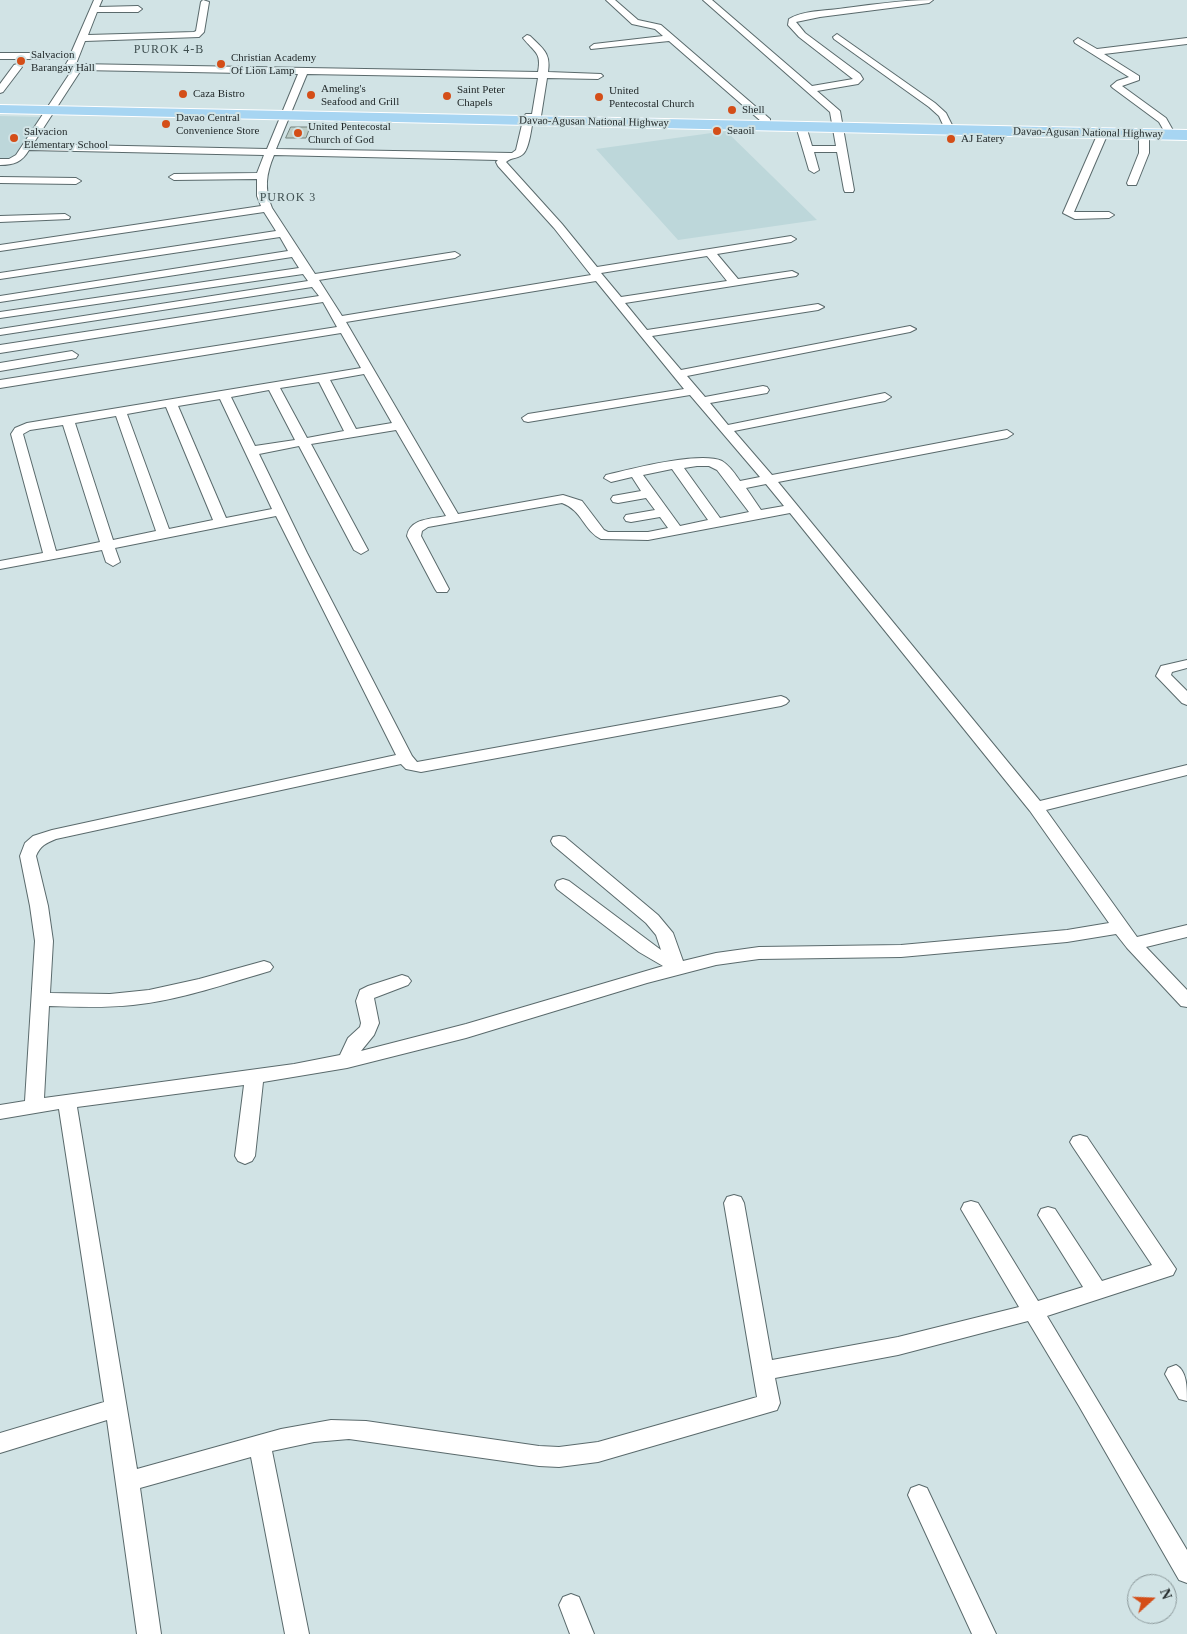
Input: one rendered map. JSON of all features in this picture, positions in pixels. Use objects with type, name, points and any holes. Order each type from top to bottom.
[{"type":"highway","name":"Davao-Agusan National Highway","points":[[0,105],[159,111],[1169,132],[1187,135]]},
{"type":"highway","name":"Davao-Agusan National Highway","points":[[0,109],[51,108]]},
{"type":"highway","name":"Davao-Agusan National Highway","points":[[767,123],[801,126],[947,125],[1144,134],[1187,130]]},
{"type":"street","points":[[98,0],[71,66],[78,68],[598,76]]},
{"type":"street","points":[[610,0],[635,22],[658,27],[767,123]]},
{"type":"street","points":[[707,0],[812,89],[835,111],[849,190]]},
{"type":"street","points":[[812,89],[847,84],[858,79],[854,73],[802,35],[792,25],[792,21],[797,18],[820,14],[929,0]]},
{"type":"street","points":[[83,38],[196,35],[200,32],[205,2]]},
{"type":"street","points":[[94,10],[138,9]]},
{"type":"street","points":[[837,37],[932,105],[943,115],[947,125]]},
{"type":"street","points":[[26,147],[506,157],[516,155],[522,151],[542,76],[544,56],[527,38]]},
{"type":"street","points":[[594,47],[670,38]]},
{"type":"street","points":[[1078,41],[1136,78],[1116,86],[1163,120],[1169,132]]},
{"type":"street","points":[[1095,52],[1187,41]]},
{"type":"street","points":[[0,56],[75,56]]},
{"type":"street","points":[[0,90],[17,67]]},
{"type":"street","points":[[0,179],[11,162],[20,157],[78,68]]},
{"type":"street","points":[[304,71],[270,152],[262,176],[262,196],[267,208],[295,253],[342,324],[454,518]]},
{"type":"street","points":[[801,126],[814,170]]},
{"type":"street","points":[[1103,133],[1068,213],[1075,216],[1109,215]]},
{"type":"street","points":[[1132,183],[1147,143],[1144,134]]},
{"type":"street","points":[[807,149],[842,149]]},
{"type":"street","points":[[506,157],[501,162],[502,164],[558,226],[644,334],[793,508],[1036,807],[1133,944],[1187,1000]]},
{"type":"street","points":[[0,162],[11,162]]},
{"type":"street","points":[[174,177],[262,176]]},
{"type":"street","points":[[0,179],[76,181]]},
{"type":"street","points":[[0,248],[267,208]]},
{"type":"street","points":[[0,219],[65,217]]},
{"type":"street","points":[[0,276],[283,233]]},
{"type":"street","points":[[0,384],[342,324],[596,274],[791,239]]},
{"type":"street","points":[[0,298],[295,253]]},
{"type":"street","points":[[710,253],[735,283]]},
{"type":"street","points":[[0,332],[311,277],[456,255]]},
{"type":"street","points":[[618,301],[792,274]]},
{"type":"street","points":[[0,315],[311,277]]},
{"type":"street","points":[[43,292],[53,324],[72,355],[78,371]]},
{"type":"street","points":[[0,349],[326,298]]},
{"type":"street","points":[[644,334],[818,307]]},
{"type":"street","points":[[680,374],[910,329]]},
{"type":"street","points":[[0,367],[72,355]]},
{"type":"street","points":[[51,556],[17,434],[19,431],[27,427],[369,370]]},
{"type":"street","points":[[323,378],[352,434]]},
{"type":"street","points":[[273,386],[361,550]]},
{"type":"street","points":[[528,418],[698,396],[764,390]]},
{"type":"street","points":[[224,395],[300,553],[405,758],[412,766],[421,767],[781,701]]},
{"type":"street","points":[[726,429],[885,397]]},
{"type":"street","points":[[171,404],[221,523]]},
{"type":"street","points":[[120,411],[164,534]]},
{"type":"street","points":[[68,420],[113,562]]},
{"type":"street","points":[[251,451],[401,425]]},
{"type":"street","points":[[736,486],[1007,434]]},
{"type":"street","points":[[612,478],[703,461],[712,462],[723,468],[758,515]]},
{"type":"street","points":[[676,466],[717,523]]},
{"type":"street","points":[[635,473],[677,531]]},
{"type":"street","points":[[618,499],[650,493]]},
{"type":"street","points":[[442,589],[414,536],[416,528],[424,524],[563,499],[577,504],[599,533],[606,536],[648,536],[793,508]]},
{"type":"street","points":[[0,566],[281,511]]},
{"type":"street","points":[[631,518],[663,512]]},
{"type":"street","points":[[1186,699],[1163,676],[1166,670],[1187,664]]},
{"type":"street","points":[[34,1106],[44,941],[39,906],[28,856],[31,847],[39,840],[52,835],[405,758]]},
{"type":"street","points":[[1036,807],[1187,770]]},
{"type":"street","points":[[558,840],[652,919],[664,933],[672,950],[676,966]]},
{"type":"street","points":[[563,885],[645,948],[676,966]]},
{"type":"street","points":[[0,1112],[347,1061],[466,1031],[676,966],[759,953],[838,954],[901,951],[1057,937],[1120,927]]},
{"type":"street","points":[[1133,944],[1187,931]]},
{"type":"street","points":[[40,999],[110,1001],[135,999],[202,984],[264,967]]},
{"type":"street","points":[[347,1061],[355,1043],[368,1030],[370,1022],[365,1001],[366,995],[374,990],[402,981]]},
{"type":"street","points":[[245,1156],[254,1076]]},
{"type":"street","points":[[66,1101],[128,1482],[149,1634]]},
{"type":"street","points":[[763,1370],[810,1364],[877,1350],[1034,1311],[1166,1269],[1080,1142]]},
{"type":"street","points":[[128,1482],[260,1444],[306,1433],[346,1429],[539,1456],[579,1456],[769,1403],[734,1203]]},
{"type":"street","points":[[972,1209],[1152,1509],[1187,1572]]},
{"type":"street","points":[[1048,1215],[1097,1290]]},
{"type":"street","points":[[1176,1374],[1187,1392]]},
{"type":"street","points":[[0,1443],[116,1408]]},
{"type":"street","points":[[260,1444],[297,1634]]},
{"type":"street","points":[[919,1495],[984,1634]]},
{"type":"street","points":[[571,1606],[582,1634]]},
{"type":"shaded area","name":"Salvacion Elementary School","points":[[0,116],[43,117],[12,160],[0,160]]},
{"type":"shaded area","points":[[726,131],[817,220],[678,240],[596,149]]},
{"type":"building","name":"United Pentecostal Church of God","points":[[291,127],[310,127],[306,138],[286,138]]},
{"type":"place","name":"Salvacion Barangay Hall","points":[[21,61]]},
{"type":"place","name":"Christian Academy Of Lion Lamp","points":[[221,64]]},
{"type":"place","name":"Caza Bistro","points":[[183,94]]},
{"type":"place","name":"Ameling's Seafood and Grill","points":[[311,95]]},
{"type":"place","name":"Saint Peter Chapels","points":[[447,96]]},
{"type":"place","name":"United Pentecostal Church","points":[[599,97]]},
{"type":"place","name":"Shell","points":[[732,110]]},
{"type":"place","name":"Davao Central Convenience Store","points":[[166,124]]},
{"type":"place","name":"Seaoil","points":[[717,131]]},
{"type":"place","name":"United Pentecostal Church of God","points":[[298,133]]},
{"type":"place","name":"Salvacion Elementary School","points":[[14,138]]},
{"type":"place","name":"AJ Eatery","points":[[951,139]]},
{"type":"district","name":"PUROK 4-B","points":[[169,50]]},
{"type":"district","name":"PUROK 3","points":[[288,198]]}]
